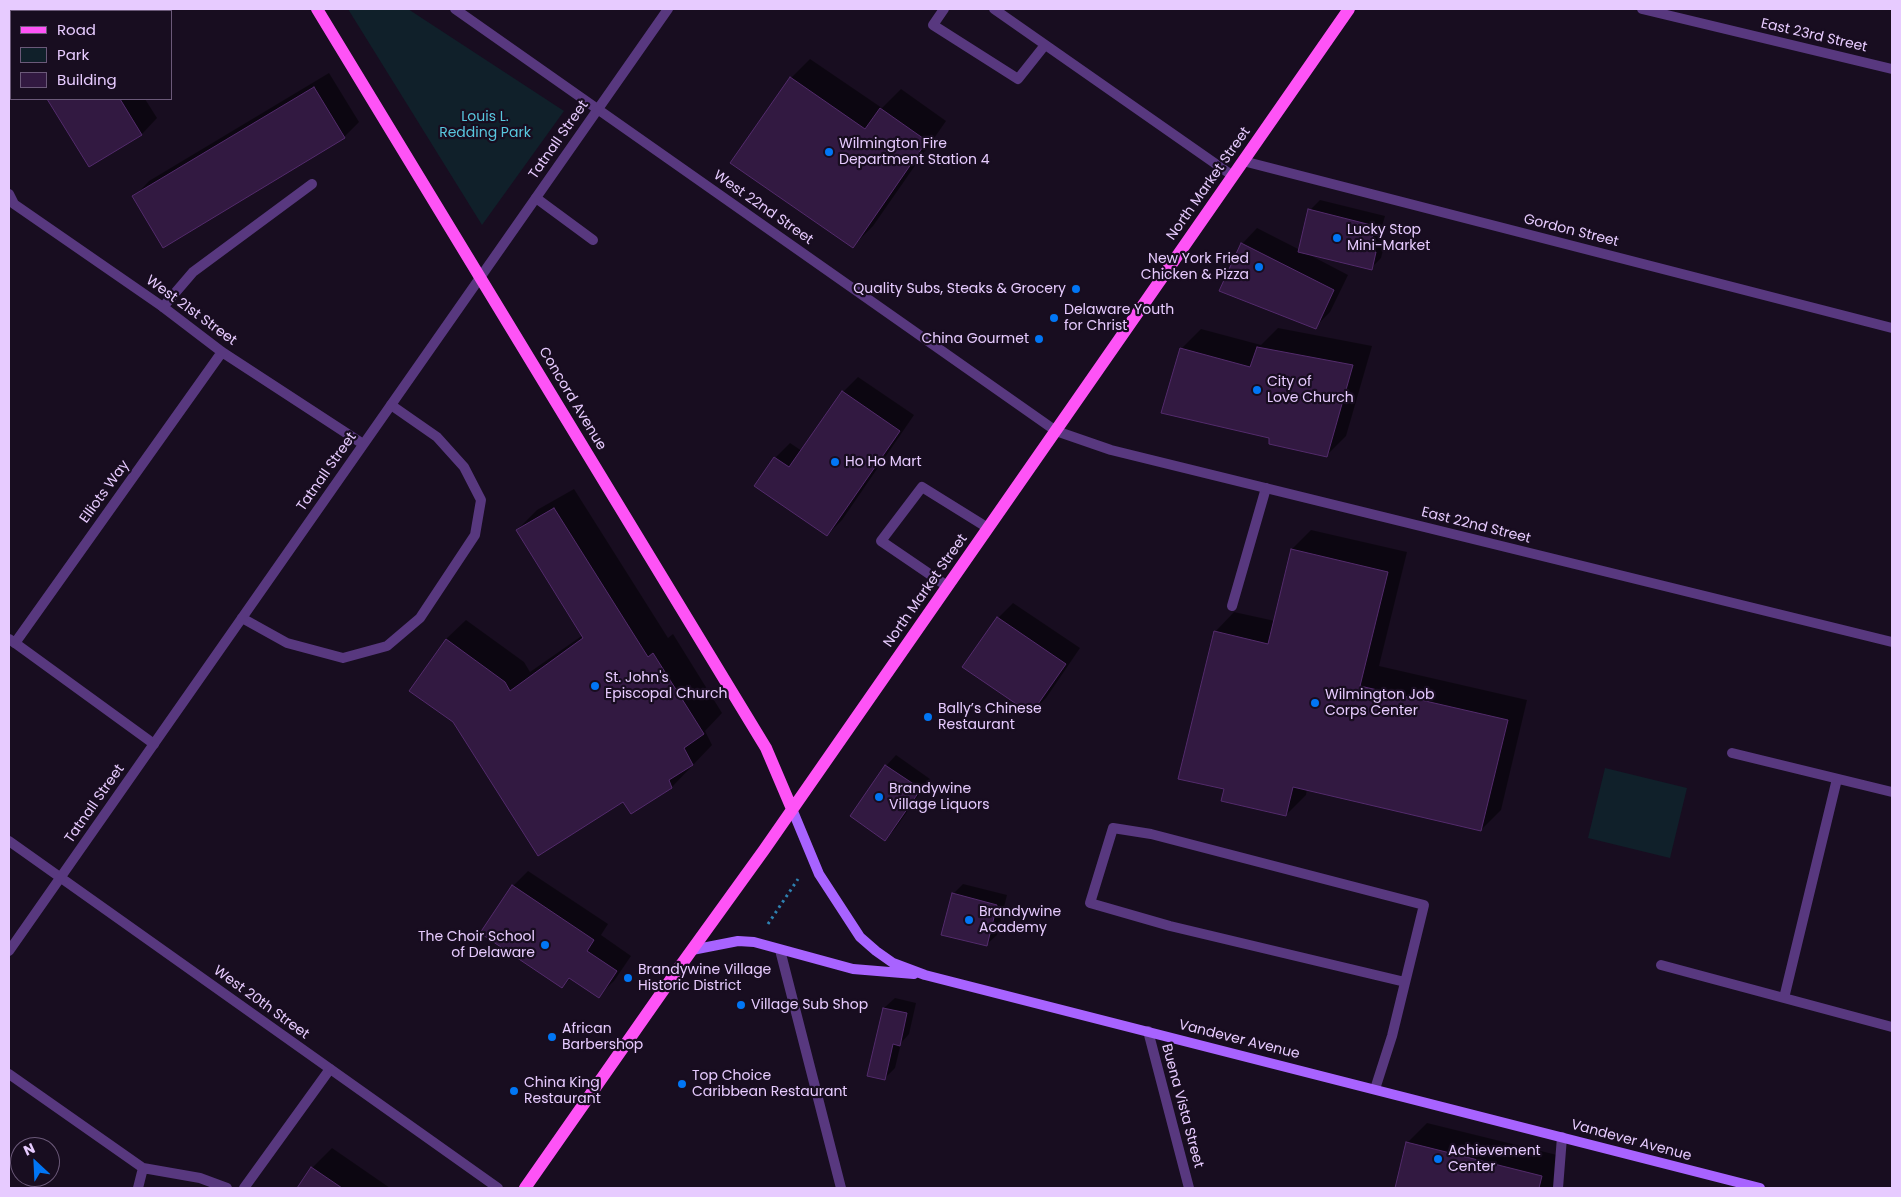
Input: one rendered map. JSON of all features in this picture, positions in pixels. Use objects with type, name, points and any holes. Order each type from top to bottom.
[{"type":"main road","name":"Concord Avenue","points":[[317,9],[766,748],[792,809]]},
{"type":"main road","name":"North Market Street","points":[[525,1188],[792,809],[1349,9]]},
{"type":"street","name":"West 22nd Street","points":[[455,9],[1056,430]]},
{"type":"street","name":"Tatnall Street","points":[[9,951],[668,9]]},
{"type":"street","points":[[944,9],[933,25],[1018,79],[1045,45]]},
{"type":"street","points":[[994,9],[1233,176]]},
{"type":"street","name":"East 23rd Street","points":[[1642,9],[1892,68]]},
{"type":"street","name":"Gordon Street","points":[[1243,161],[1892,328]]},
{"type":"street","points":[[163,308],[194,272],[312,184]]},
{"type":"street","name":"West 21st Street","points":[[9,194],[14,204],[163,308],[222,352],[363,444]]},
{"type":"street","points":[[536,198],[593,240]]},
{"type":"street","name":"Elliots Way","points":[[12,641],[222,352]]},
{"type":"street","points":[[242,618],[287,643],[342,658],[387,646],[420,618],[475,535],[481,500],[464,467],[437,437],[391,405]]},
{"type":"street","name":"East 22nd Street","points":[[1056,430],[1111,450],[1892,642]]},
{"type":"street","points":[[947,586],[882,541],[922,487],[988,528]]},
{"type":"street","points":[[1232,606],[1266,488]]},
{"type":"street","points":[[12,641],[154,744]]},
{"type":"street","points":[[1732,753],[1892,792]]},
{"type":"street","points":[[1784,998],[1837,778]]},
{"type":"street","name":"Vandever Avenue","points":[[792,809],[820,874],[860,937],[893,963],[924,975],[1760,1188]]},
{"type":"street","points":[[1376,1089],[1392,1036],[1424,905],[1151,834],[1113,828],[1090,903],[1170,926],[1405,982]]},
{"type":"street","name":"West 20th Street","points":[[9,841],[498,1188]]},
{"type":"street","points":[[692,950],[738,942],[754,942],[853,968],[924,975]]},
{"type":"street","points":[[780,950],[841,1188]]},
{"type":"street","points":[[1662,965],[1892,1027]]},
{"type":"street","name":"Buena Vista Street","points":[[1148,1031],[1189,1188]]},
{"type":"street","points":[[244,1188],[330,1069]]},
{"type":"street","points":[[9,1074],[143,1168],[200,1178],[227,1188]]},
{"type":"street","points":[[1558,1188],[1562,1137]]},
{"type":"street","points":[[138,1188],[143,1168]]},
{"type":"path","points":[[766,928],[802,872]]},
{"type":"green space","name":"Louis L. Redding Park","points":[[348,9],[408,9],[564,111],[482,225]]},
{"type":"green space","points":[[1605,768],[1687,788],[1670,858],[1588,838]]},
{"type":"building","points":[[65,9],[66,10],[36,10]]},
{"type":"building","name":"Wilmington Fire Department Station 4","points":[[790,77],[865,129],[880,108],[927,141],[853,248],[730,163]]},
{"type":"building","points":[[314,87],[345,138],[163,248],[132,196]]},
{"type":"building","points":[[48,100],[121,100],[142,135],[89,167]]},
{"type":"building","name":"Lucky Stop Mini-Market","points":[[1308,209],[1375,226],[1369,250],[1376,252],[1372,270],[1298,252]]},
{"type":"building","name":"New York Fried Chicken & Pizza","points":[[1241,243],[1334,290],[1316,329],[1219,291]]},
{"type":"building","name":"City of Love Church","points":[[1257,347],[1353,365],[1327,457],[1269,444],[1269,438],[1161,413],[1180,348],[1250,367]]},
{"type":"building","name":"Ho Ho Mart","points":[[842,391],[900,431],[827,536],[754,486],[774,457],[789,467]]},
{"type":"building","name":"St. John's Episcopal Church","points":[[554,508],[648,657],[653,653],[704,734],[684,748],[693,765],[669,780],[672,788],[631,814],[623,802],[538,856],[453,722],[409,691],[446,639],[505,682],[510,691],[583,638],[516,530]]},
{"type":"building","name":"Wilmington Job Corps Center","points":[[1291,549],[1388,572],[1360,686],[1508,720],[1481,831],[1293,787],[1286,816],[1221,801],[1224,789],[1178,779],[1214,631],[1268,644]]},
{"type":"building","points":[[997,617],[1066,664],[1031,714],[962,667]]},
{"type":"building","points":[[885,765],[921,789],[885,841],[850,816]]},
{"type":"building","name":"The Choir School of Delaware","points":[[512,885],[594,940],[587,951],[617,971],[599,998],[569,978],[562,988],[480,933]]},
{"type":"building","name":"Brandywine Academy","points":[[952,893],[997,905],[987,946],[941,935]]},
{"type":"building","points":[[883,1008],[907,1013],[900,1046],[893,1044],[885,1080],[867,1076]]},
{"type":"building","name":"Achievement Center","points":[[1406,1142],[1542,1176],[1539,1188],[1395,1188]]},
{"type":"building","points":[[311,1167],[342,1188],[297,1188]]},
{"type":"place","name":"Wilmington Fire Department Station 4","points":[[829,152]]},
{"type":"place","name":"Lucky Stop Mini-Market","points":[[1337,238]]},
{"type":"place","name":"New York Fried Chicken & Pizza","points":[[1259,267]]},
{"type":"place","name":"Quality Subs, Steaks & Grocery","points":[[1076,289]]},
{"type":"place","name":"Delaware Youth for Christ","points":[[1054,318]]},
{"type":"place","name":"China Gourmet","points":[[1039,339]]},
{"type":"place","name":"City of Love Church","points":[[1257,390]]},
{"type":"place","name":"Ho Ho Mart","points":[[835,462]]},
{"type":"place","name":"St. John's Episcopal Church","points":[[595,686]]},
{"type":"place","name":"Wilmington Job Corps Center","points":[[1315,703]]},
{"type":"place","name":"Bally’s Chinese Restaurant","points":[[928,717]]},
{"type":"place","name":"Brandywine Village Liquors","points":[[879,797]]},
{"type":"place","name":"Brandywine Academy","points":[[969,920]]},
{"type":"place","name":"The Choir School of Delaware","points":[[545,945]]},
{"type":"place","name":"Brandywine Village Historic District","points":[[628,978]]},
{"type":"place","name":"Village Sub Shop","points":[[741,1005]]},
{"type":"place","name":"African Barbershop","points":[[552,1037]]},
{"type":"place","name":"Top Choice Caribbean Restaurant","points":[[682,1084]]},
{"type":"place","name":"China King Restaurant","points":[[514,1091]]},
{"type":"place","name":"Achievement Center","points":[[1438,1159]]}]
